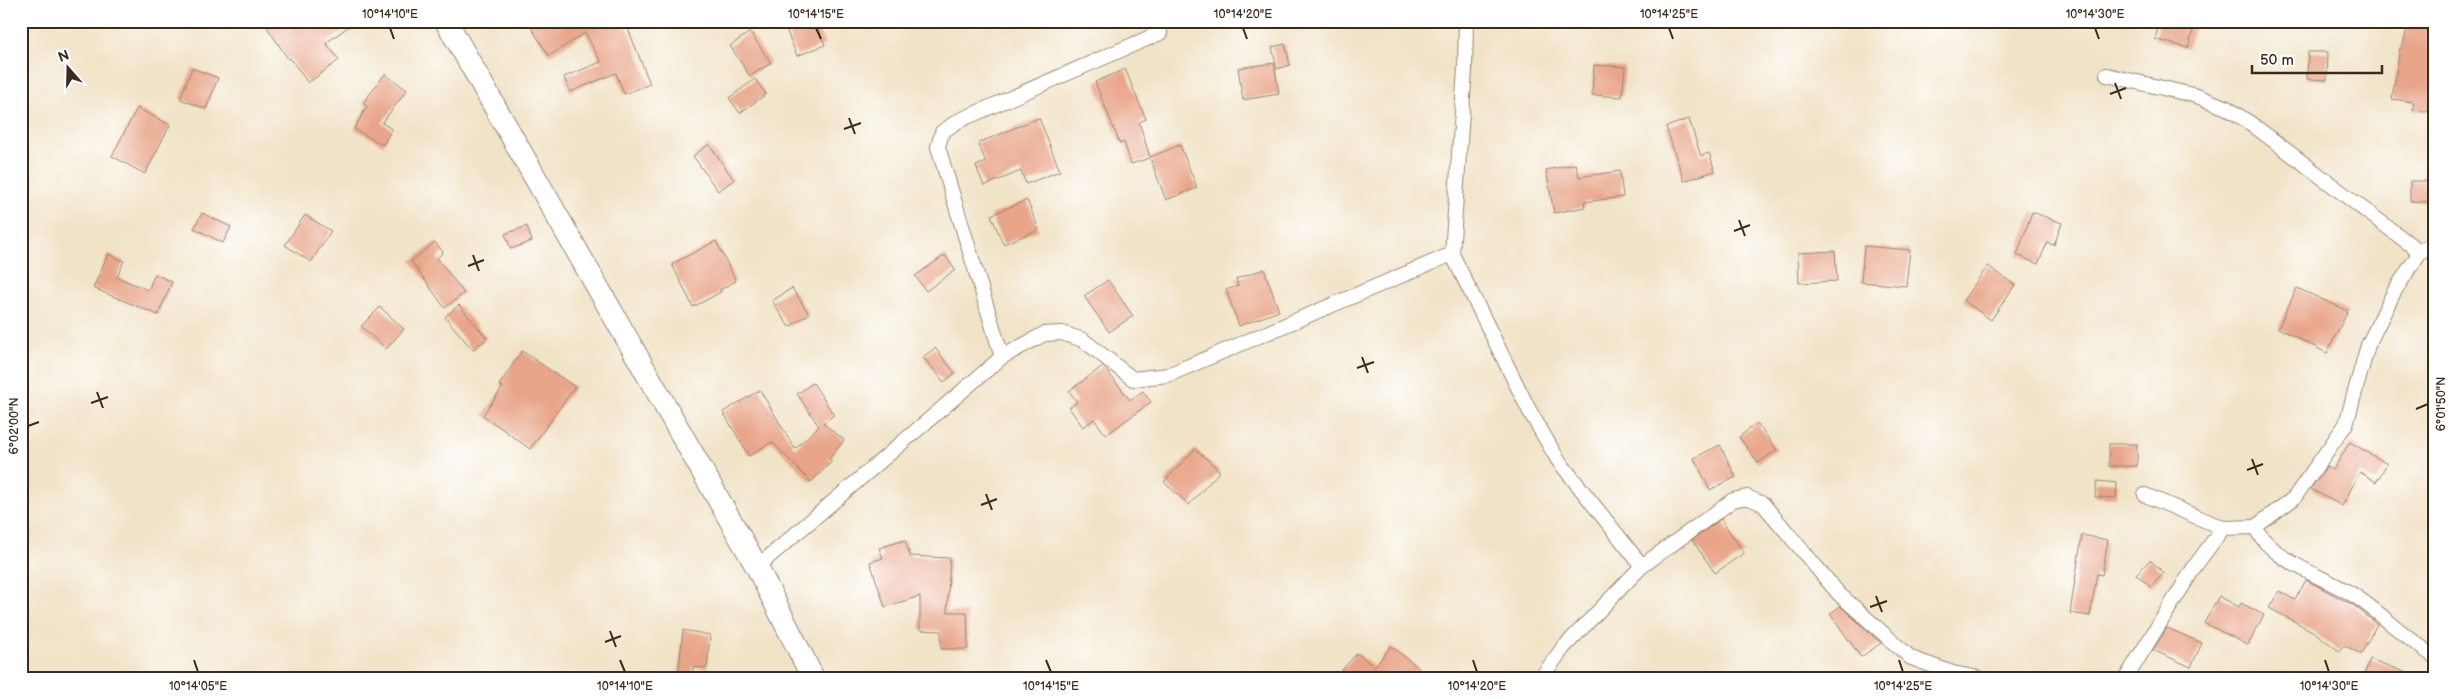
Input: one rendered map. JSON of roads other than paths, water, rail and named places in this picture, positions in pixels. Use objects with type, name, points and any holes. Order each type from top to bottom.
[{"type":"main road","points":[[446,21],[757,567],[813,678]]},
{"type":"street","points":[[1466,21],[1465,70],[1452,254],[1529,410],[1558,460],[1642,566]]},
{"type":"street","points":[[1002,356],[938,147],[942,132],[958,121],[1160,33]]},
{"type":"street","points":[[2107,75],[2197,96],[2227,108],[2253,124],[2420,252]]},
{"type":"street","points":[[2145,495],[2224,528],[2255,527],[2294,498],[2346,424],[2368,345],[2394,292],[2420,252],[2434,243]]},
{"type":"street","points":[[757,567],[1002,356],[1044,334],[1062,333],[1083,340],[1133,379],[1168,375],[1452,254]]},
{"type":"street","points":[[1541,678],[1563,648],[1642,566],[1733,500],[1747,497],[1763,504],[1839,594],[1911,658],[1953,673],[1979,678]]},
{"type":"street","points":[[2255,527],[2260,538],[2282,556],[2357,598],[2434,656]]},
{"type":"street","points":[[2126,678],[2195,566],[2224,528]]}]
